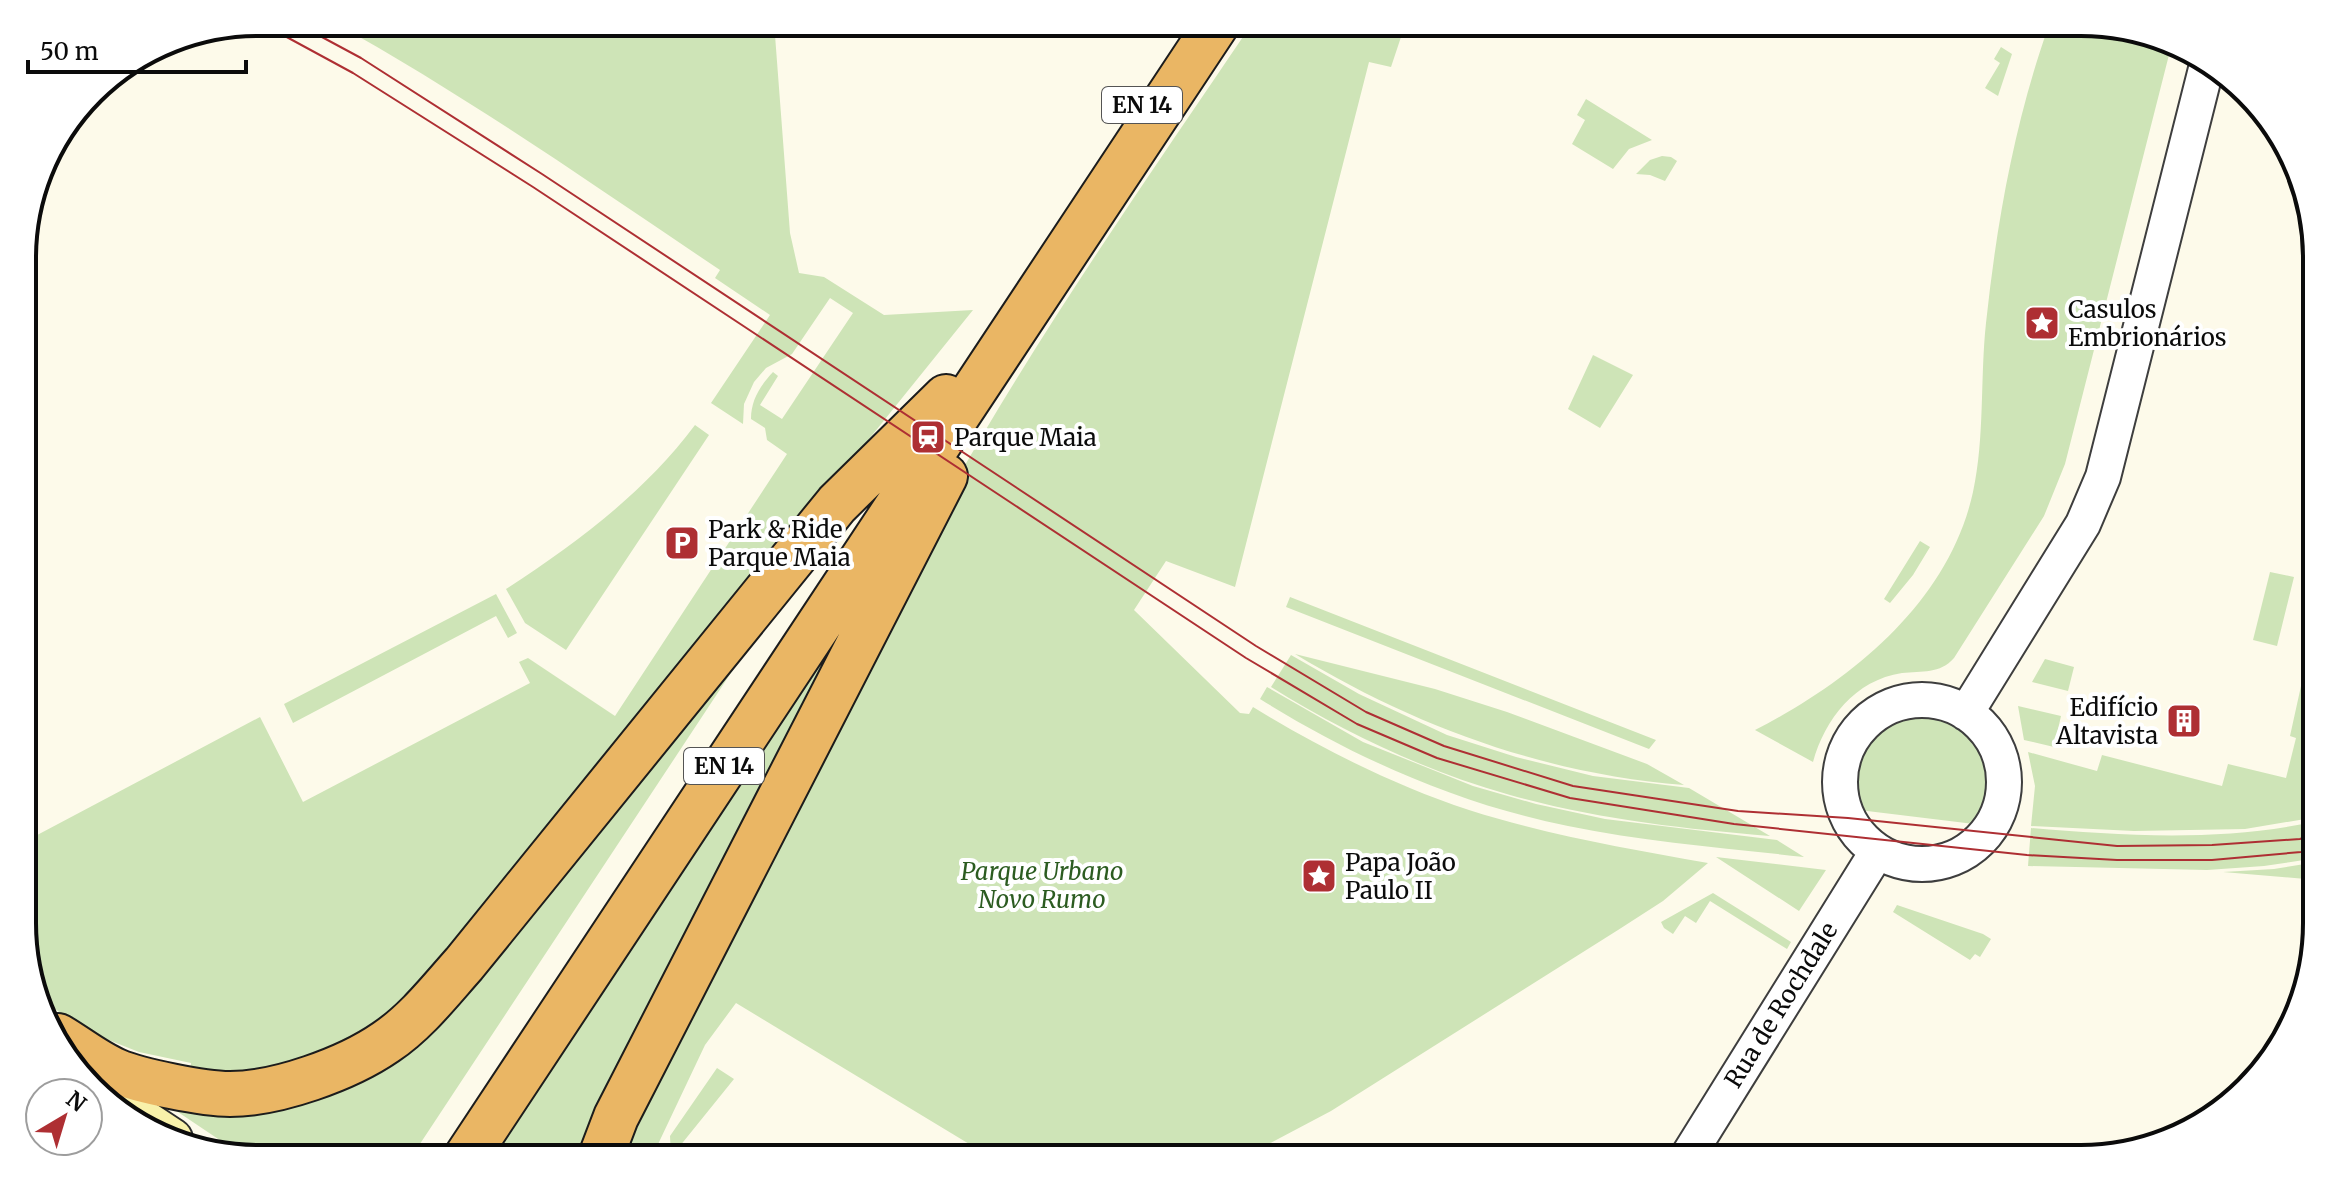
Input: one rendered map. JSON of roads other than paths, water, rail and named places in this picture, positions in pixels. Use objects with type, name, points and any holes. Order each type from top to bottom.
[{"type":"highway","name":"EN 14","points":[[474,1145],[968,381],[1186,36]]},
{"type":"highway","name":"EN 14","points":[[454,1145],[968,381],[1208,36]]},
{"type":"highway","points":[[74,1045],[116,1071],[174,1086],[230,1094],[273,1088],[310,1077],[351,1062],[387,1042],[428,1005],[464,964],[837,504],[968,381]]},
{"type":"highway","points":[[605,1145],[616,1117],[970,428],[968,381]]},
{"type":"street","points":[[1966,713],[2083,524],[2103,477],[2205,74]]},
{"type":"street","points":[[1909,701],[1947,703],[1966,713],[1985,730],[1997,749],[2004,771],[2004,794],[1998,816],[1969,851],[1948,862],[1926,865],[1903,863],[1877,852],[1859,836],[1840,798],[1839,769],[1845,749],[1856,731],[1871,716],[1889,706],[1909,701]]},
{"type":"street","name":"Rua de Rochdale","points":[[1695,1145],[1877,852]]},
{"type":"tram line","points":[[285,36],[353,73],[533,187],[1246,658],[1357,724],[1437,758],[1570,798],[1734,824],[2027,855],[2117,860],[2212,860],[2303,852]]},
{"type":"tram line","points":[[320,36],[361,58],[542,174],[1256,646],[1366,712],[1444,746],[1573,786],[1738,811],[1848,818],[2117,846],[2212,845],[2303,838]]},
{"type":"place","name":"Casulos Embrionários","points":[[2042,323]]},
{"type":"place","name":"Parque Maia","points":[[928,437]]},
{"type":"place","name":"Park & Ride Parque Maia","points":[[682,543]]},
{"type":"place","name":"Edifício Altavista","points":[[2184,721]]},
{"type":"place","name":"Papa João Paulo II","points":[[1319,876]]},
{"type":"park label","name":"Parque Urbano Novo Rumo","points":[[1042,885]]}]
